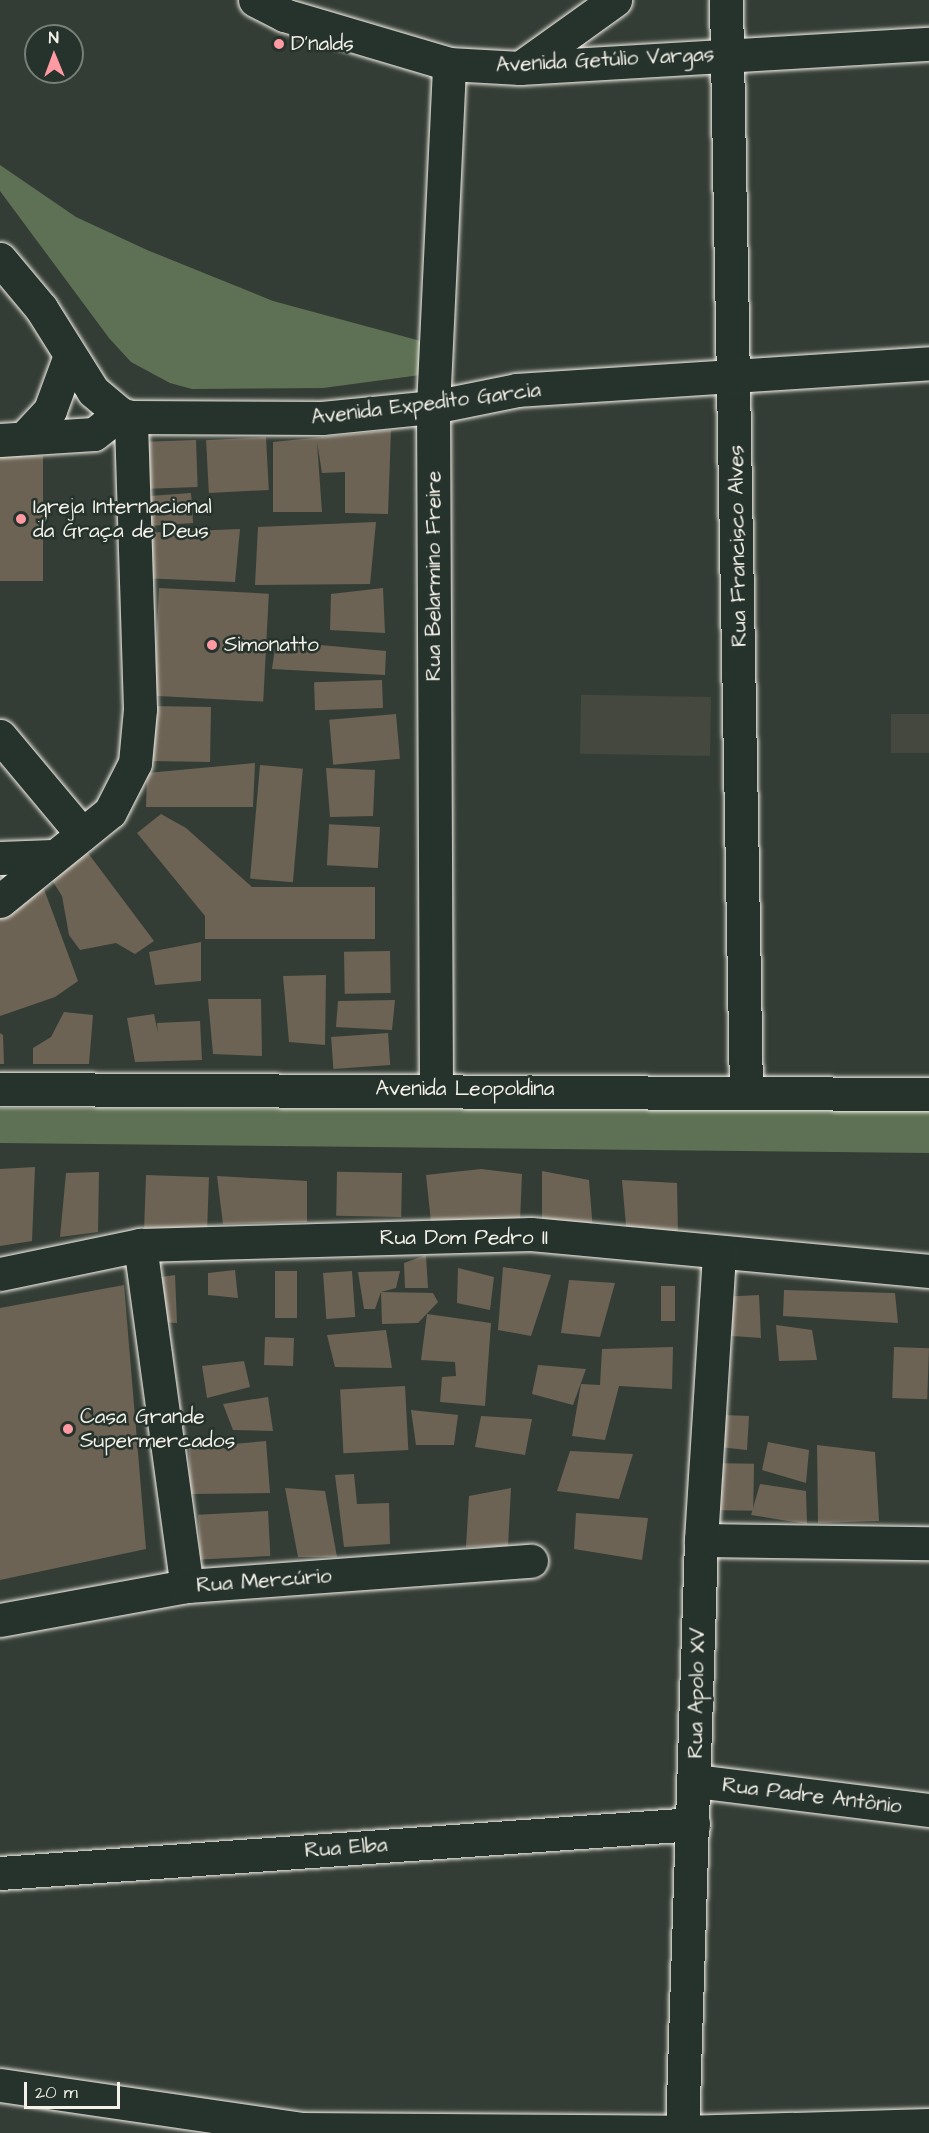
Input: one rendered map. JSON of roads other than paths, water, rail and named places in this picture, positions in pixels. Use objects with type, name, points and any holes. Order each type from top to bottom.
[{"type":"street","name":"Avenida Getúlio Vargas","points":[[255,0],[284,15],[449,64],[519,68],[929,44]]},
{"type":"street","points":[[519,68],[615,0]]},
{"type":"street","name":"Rua Francisco Alves","points":[[726,0],[735,374],[746,1091]]},
{"type":"street","name":"Rua Belarmino Freire","points":[[436,1088],[433,407],[449,64]]},
{"type":"street","points":[[0,259],[41,308],[69,358],[93,391],[126,416]]},
{"type":"street","points":[[12,439],[50,410],[69,358]]},
{"type":"street","name":"Avenida Expedito Garcia","points":[[126,416],[291,420],[433,407],[517,390],[929,363]]},
{"type":"street","points":[[12,439],[94,434],[126,416]]},
{"type":"street","points":[[0,902],[52,856],[110,812],[135,763],[140,709],[126,416]]},
{"type":"street","points":[[0,736],[82,834]]},
{"type":"street","points":[[0,858],[52,856]]},
{"type":"street","name":"Avenida Leopoldina","points":[[0,1089],[436,1088],[929,1094]]},
{"type":"street","name":"Rua Dom Pedro II","points":[[0,1274],[140,1245],[531,1234],[719,1254],[929,1270]]},
{"type":"street","points":[[140,1245],[187,1586]]},
{"type":"street","name":"Rua Apolo XV","points":[[682,2132],[701,1540],[719,1254]]},
{"type":"street","points":[[701,1540],[929,1543]]},
{"type":"street","name":"Rua Mercúrio","points":[[0,1620],[187,1586],[531,1561]]},
{"type":"street","name":"Rua Padre Antônio","points":[[695,1781],[929,1810]]},
{"type":"street","name":"Rua Elba","points":[[0,1873],[693,1824]]},
{"type":"street","points":[[0,2085],[299,2131],[682,2132],[929,2125]]},
{"type":"place","name":"D'nalds","points":[[279,44]]},
{"type":"place","name":"Igreja Internacional da Graça de Deus","points":[[21,519]]},
{"type":"place","name":"Simonatto","points":[[212,645]]},
{"type":"place","name":"Casa Grande Supermercados","points":[[68,1429]]}]
